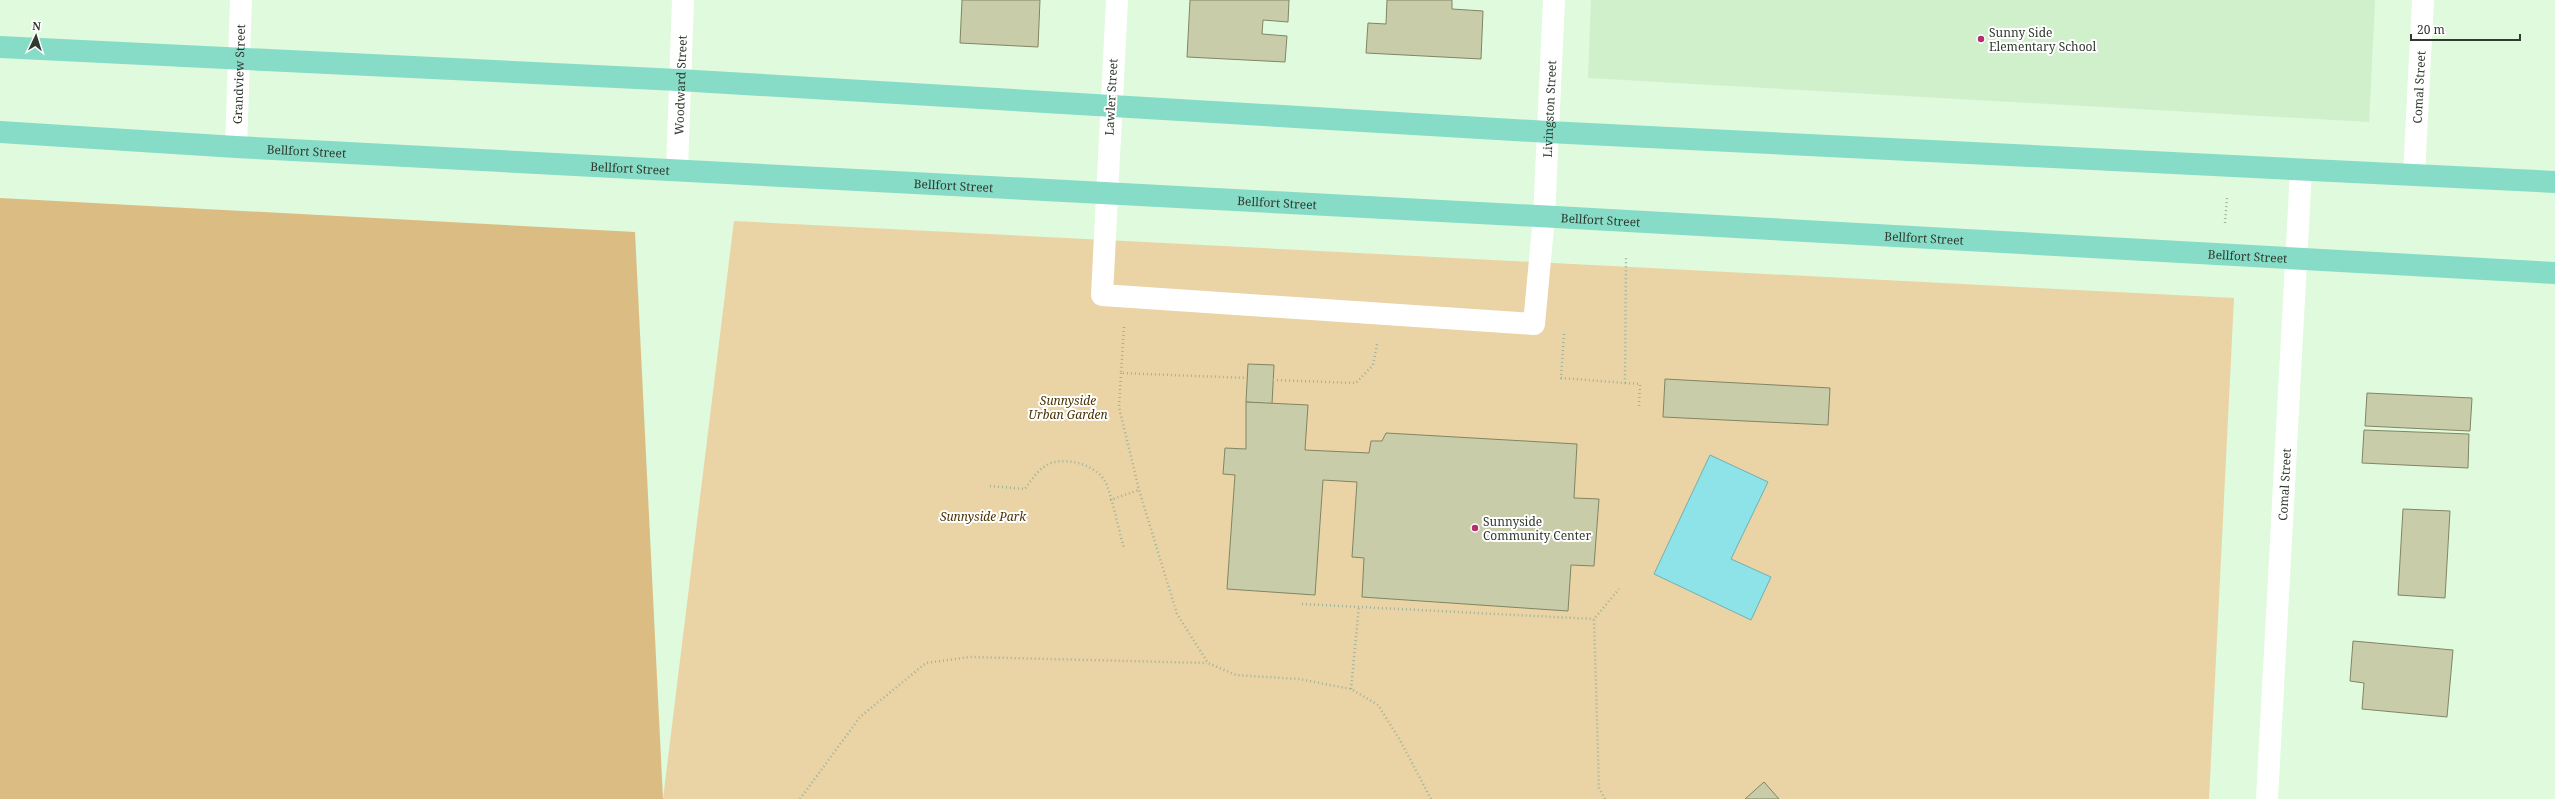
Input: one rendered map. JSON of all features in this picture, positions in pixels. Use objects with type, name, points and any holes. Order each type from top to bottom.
[{"type":"main road","points":[[0,46],[678,80],[1548,132],[2555,182]]},
{"type":"main road","name":"Bellfort Street","points":[[0,132],[236,147],[677,170],[1105,195],[1544,217],[2295,260],[2555,273]]},
{"type":"street","name":"Grandview Street","points":[[236,147],[241,0]]},
{"type":"street","name":"Woodward Street","points":[[677,170],[678,80],[683,0]]},
{"type":"street","name":"Lawler Street","points":[[1117,0],[1105,195],[1102,294],[1127,296]]},
{"type":"street","name":"Livingston Street","points":[[1382,314],[1534,324],[1544,217],[1554,0]]},
{"type":"street","name":"Comal Street","points":[[2414,174],[2423,0]]},
{"type":"street","name":"Comal Street","points":[[2267,799],[2301,170]]},
{"type":"street","points":[[1127,296],[1382,314]]},
{"type":"path","points":[[2225,224],[2227,198]]},
{"type":"path","points":[[1625,383],[1626,258]]},
{"type":"path","points":[[1127,296],[1120,373],[1119,407],[1139,490],[1177,614],[1208,663]]},
{"type":"path","points":[[1273,380],[1356,383],[1373,365],[1382,314]]},
{"type":"path","points":[[1564,332],[1561,378],[1640,384],[1639,406]]},
{"type":"path","points":[[1120,373],[1247,378]]},
{"type":"path","points":[[990,486],[1026,489],[1037,473],[1051,463],[1070,461],[1093,469],[1106,484],[1124,548]]},
{"type":"path","points":[[1110,500],[1139,490]]},
{"type":"path","points":[[1605,799],[1599,788],[1594,619],[1619,589]]},
{"type":"path","points":[[1302,604],[1594,619]]},
{"type":"path","points":[[1351,689],[1359,606]]},
{"type":"path","points":[[800,799],[860,716],[926,663],[970,657],[1208,663],[1236,675],[1299,679],[1351,689],[1378,705],[1400,740],[1431,799]]},
{"type":"shaded area","name":"Sunny Side Elementary School","points":[[1591,0],[2375,0],[2369,122],[1588,78]]},
{"type":"shaded area","points":[[0,198],[635,232],[663,799],[0,799]]},
{"type":"green space","name":"Sunnyside Park","points":[[734,221],[2234,298],[2209,799],[663,799]]},
{"type":"water","points":[[1710,455],[1768,482],[1731,559],[1771,577],[1751,620],[1654,574]]},
{"type":"building","points":[[962,0],[1040,0],[1038,47],[960,43]]},
{"type":"building","points":[[1190,0],[1289,0],[1288,22],[1263,20],[1262,34],[1287,36],[1285,62],[1187,57]]},
{"type":"building","points":[[1387,0],[1452,0],[1452,9],[1483,11],[1481,59],[1366,53],[1368,23],[1386,24]]},
{"type":"building","points":[[1248,364],[1274,365],[1272,404],[1246,402]]},
{"type":"building","points":[[1665,379],[1830,388],[1828,425],[1663,417]]},
{"type":"building","points":[[2367,393],[2472,398],[2470,431],[2365,426]]},
{"type":"building","name":"Sunnyside Community Center","points":[[1246,402],[1308,405],[1305,450],[1369,453],[1371,441],[1382,441],[1386,433],[1577,444],[1574,498],[1599,499],[1594,566],[1571,565],[1568,611],[1362,597],[1364,558],[1352,557],[1357,482],[1323,480],[1315,595],[1227,589],[1235,475],[1223,474],[1225,448],[1246,449]]},
{"type":"building","points":[[2364,430],[2469,434],[2468,468],[2362,463]]},
{"type":"building","points":[[2403,509],[2450,511],[2445,598],[2398,595]]},
{"type":"building","points":[[2353,641],[2453,650],[2447,717],[2362,709],[2364,683],[2350,681]]},
{"type":"building","points":[[1764,782],[1779,799],[1745,799]]},
{"type":"place","name":"Sunny Side Elementary School","points":[[1981,39]]},
{"type":"place","name":"Sunnyside Community Center","points":[[1475,528]]},
{"type":"park label","name":"Sunnyside Urban Garden","points":[[1068,407]]}]
